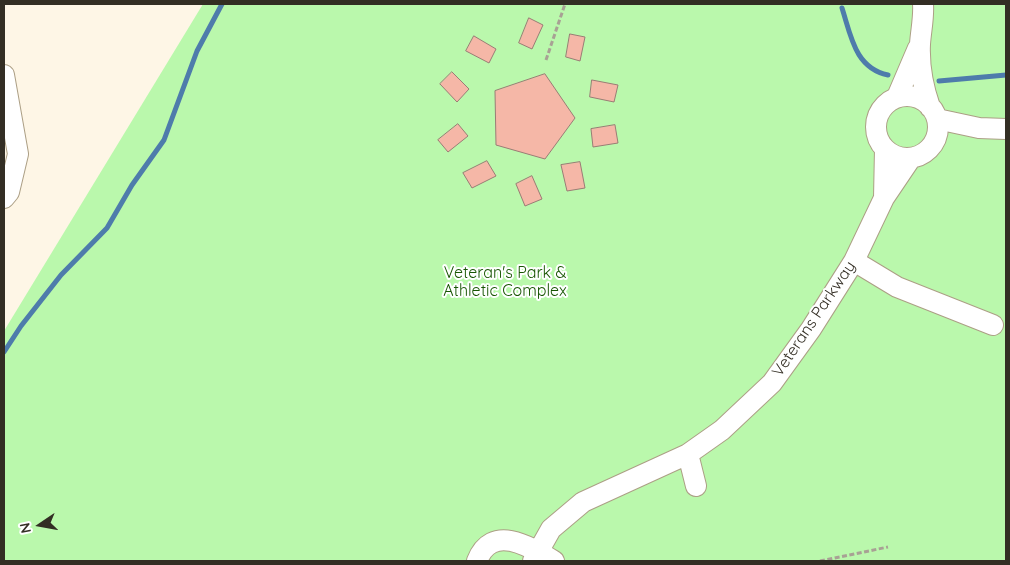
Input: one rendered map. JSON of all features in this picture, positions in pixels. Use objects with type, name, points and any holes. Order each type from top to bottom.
[{"type":"street","points":[[920,44],[897,97],[882,108],[876,120],[876,132],[881,144],[897,157],[911,158],[924,153],[934,142],[938,131],[934,113],[925,91],[920,44],[924,4]]},
{"type":"street","points":[[4,75],[18,154],[10,192],[4,198]]},
{"type":"street","points":[[897,97],[915,97],[934,113],[979,128],[1006,129]]},
{"type":"street","points":[[934,142],[979,128]]},
{"type":"street","name":"Veterans Parkway","points":[[884,198],[885,149]]},
{"type":"street","name":"Veterans Parkway","points":[[542,558],[551,529],[583,502],[688,454],[722,430],[772,382],[811,329],[854,261],[884,198],[911,158]]},
{"type":"street","points":[[854,261],[897,287],[993,325]]},
{"type":"street","points":[[688,454],[696,486]]},
{"type":"street","points":[[477,561],[481,550],[492,542],[507,540],[542,558]]},
{"type":"path","points":[[546,60],[565,4]]},
{"type":"path","points":[[820,561],[888,547]]},
{"type":"green space","name":"Veteran's Park & Athletic Complex","points":[[203,4],[1006,4],[1006,561],[4,561],[4,331]]},
{"type":"building","points":[[529,18],[543,25],[532,49],[519,43]]},
{"type":"building","points":[[570,34],[585,37],[580,61],[566,57]]},
{"type":"building","points":[[474,36],[496,49],[489,63],[466,51]]},
{"type":"building","points":[[452,72],[469,89],[457,102],[440,84]]},
{"type":"building","points":[[545,74],[575,118],[545,159],[496,145],[495,91]]},
{"type":"building","points":[[592,80],[618,85],[614,102],[590,97]]},
{"type":"building","points":[[458,124],[468,136],[448,152],[438,140]]},
{"type":"building","points":[[615,125],[618,143],[593,147],[591,129]]},
{"type":"building","points":[[487,161],[496,176],[472,188],[463,173]]},
{"type":"building","points":[[580,162],[585,188],[567,191],[561,165]]},
{"type":"building","points":[[532,176],[542,199],[525,206],[516,184]]},
{"type":"waterway","points":[[4,352],[21,326],[61,275],[107,228],[132,185],[164,140],[197,51],[222,4]]},
{"type":"waterway","points":[[842,8],[852,40],[861,58],[868,66],[888,75]]},
{"type":"waterway","points":[[939,81],[1006,75]]}]
